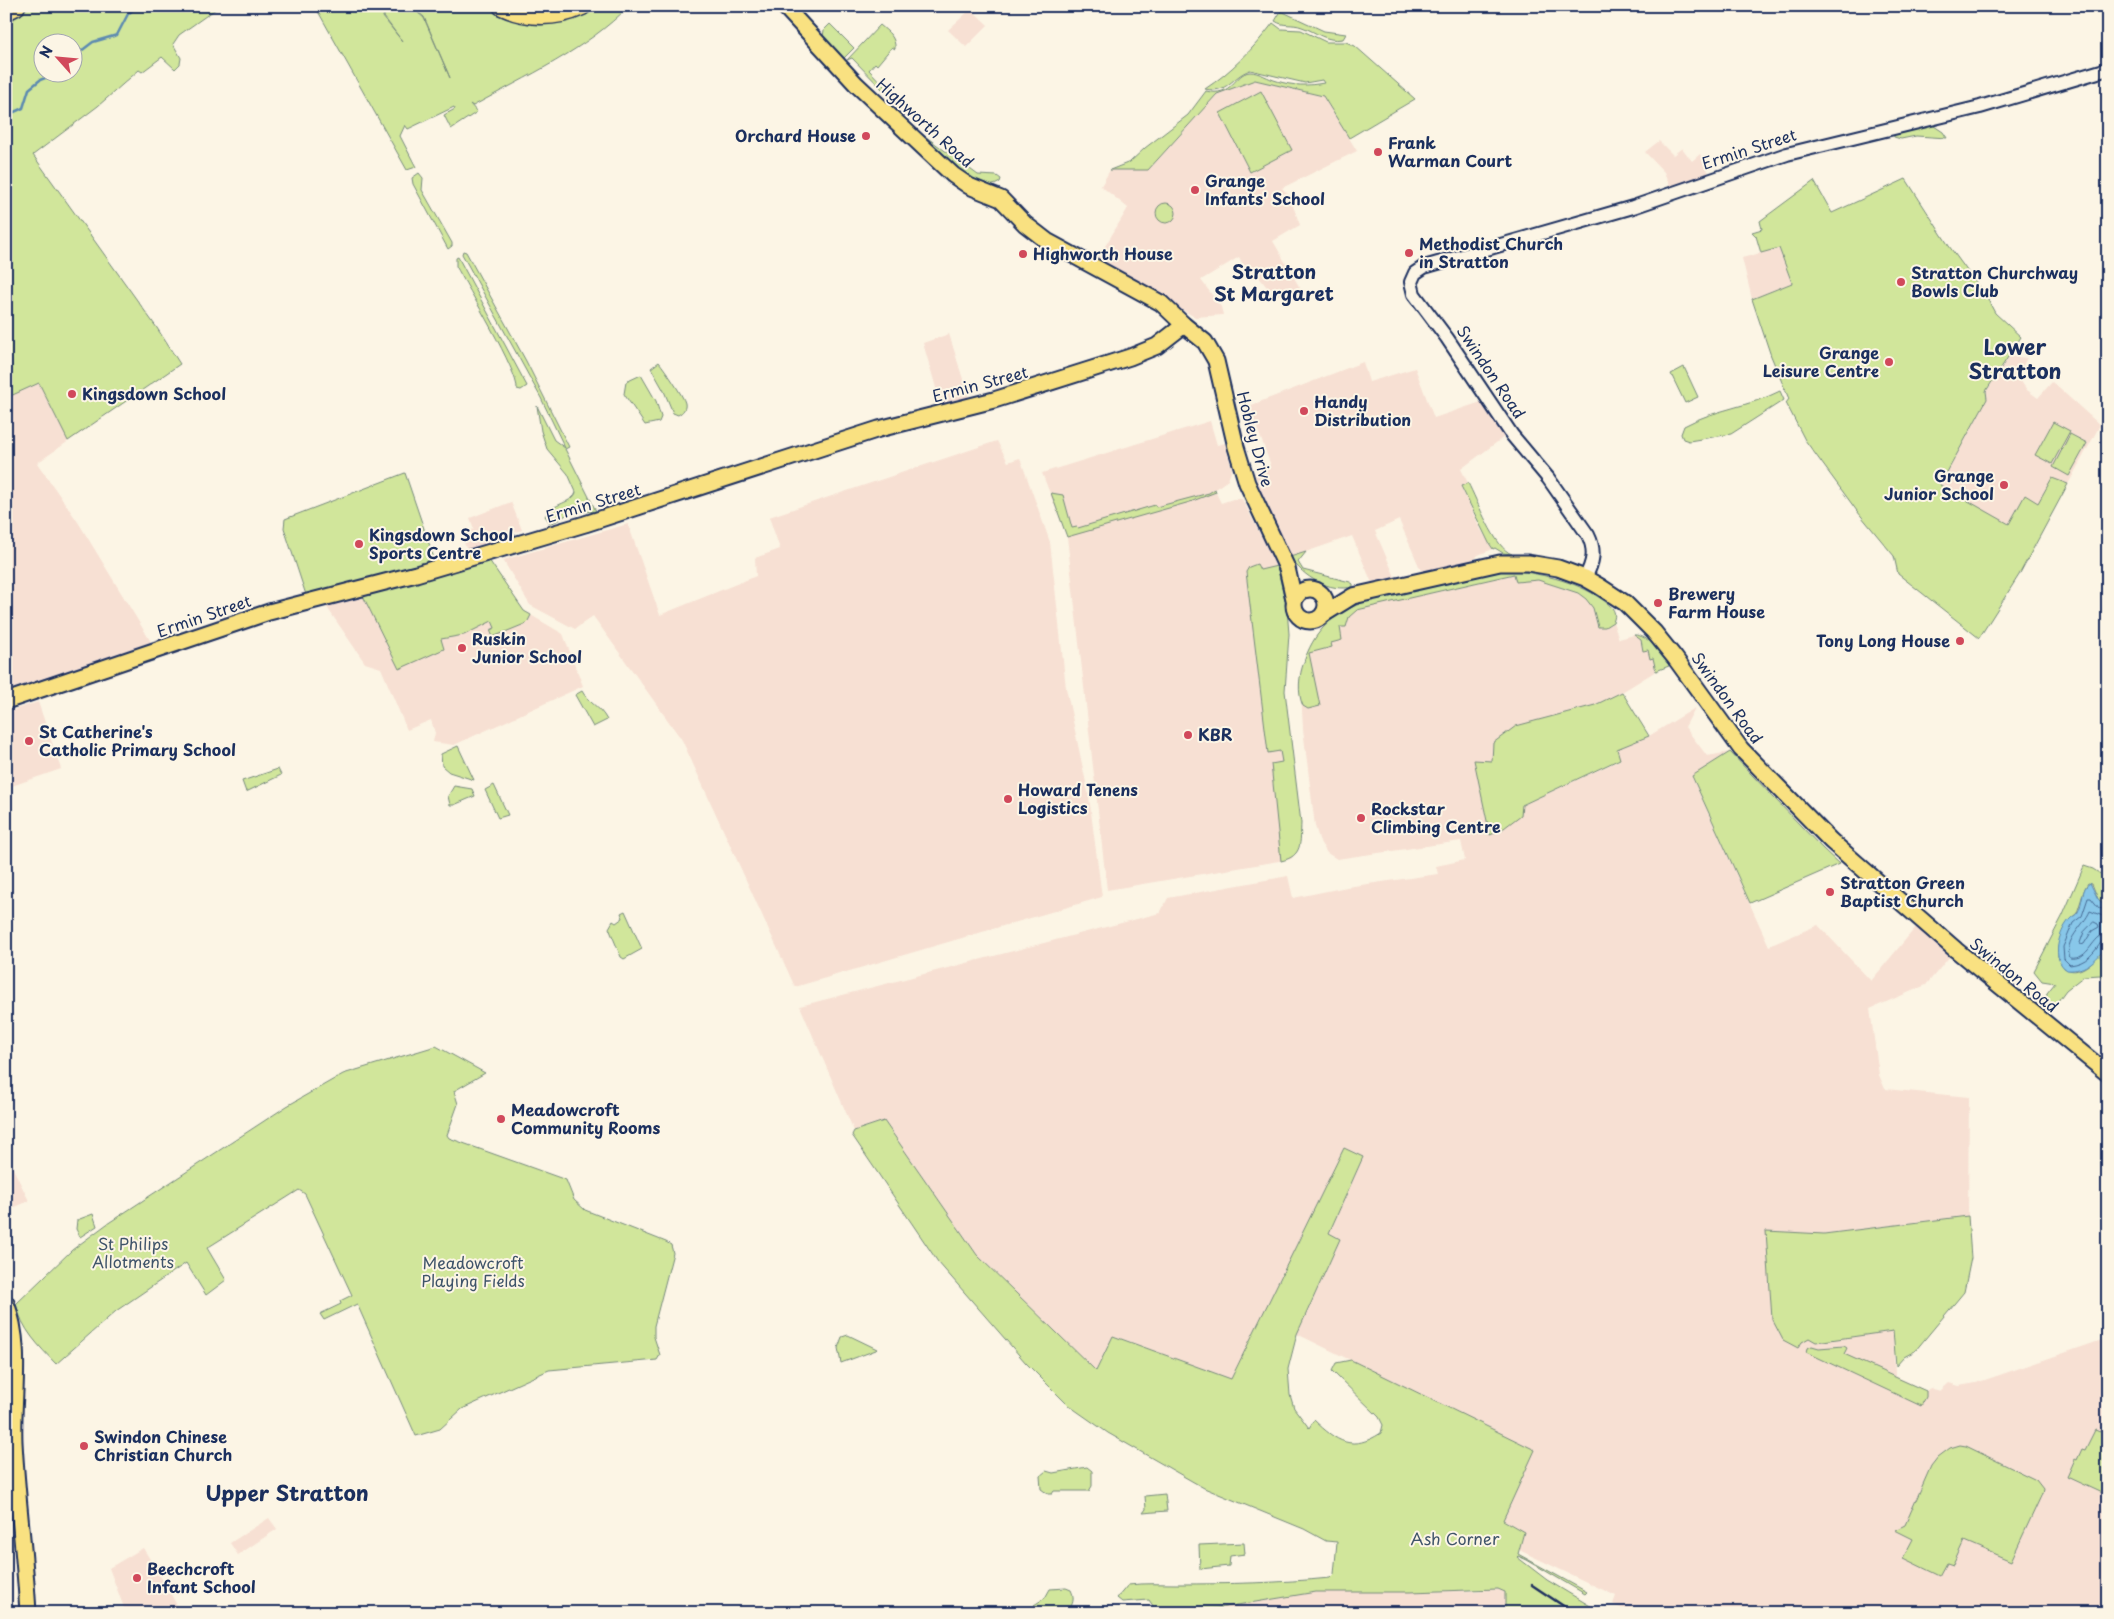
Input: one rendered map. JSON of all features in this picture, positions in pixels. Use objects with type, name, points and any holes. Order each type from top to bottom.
[{"type":"highway","points":[[6,11],[16,6]]},
{"type":"highway","points":[[502,6],[525,14],[544,15],[563,13],[582,6]]},
{"type":"main road","name":"Highworth Road","points":[[784,6],[862,90],[953,175],[969,186],[1001,200],[1025,224],[1047,241],[1161,303],[1184,325]]},
{"type":"main road","name":"Hobley Drive","points":[[1184,325],[1201,337],[1213,354],[1247,483],[1287,568],[1294,599]]},
{"type":"main road","name":"Ermin Street","points":[[6,701],[269,612],[408,576],[584,524],[878,429],[994,400],[1130,357],[1157,346],[1184,325]]},
{"type":"main road","points":[[1353,596],[1302,591],[1294,599],[1294,610],[1301,619],[1311,622],[1321,618],[1324,614],[1353,596],[1500,563],[1546,566],[1585,578]]},
{"type":"main road","name":"Hobley Drive","points":[[1287,568],[1316,591]]},
{"type":"main road","name":"Swindon Road","points":[[1585,578],[1622,601],[1654,632],[1749,759],[1831,841],[1956,950],[2108,1074]]},
{"type":"main road","points":[[1316,591],[1326,604],[1324,614]]},
{"type":"main road","points":[[6,1303],[12,1324],[15,1349],[15,1452],[28,1613]]},
{"type":"street","name":"Ermin Street","points":[[1411,282],[1415,273],[1424,267],[1633,207],[1787,154],[1980,106],[2108,69]]},
{"type":"street","name":"Swindon Road","points":[[1411,282],[1414,294],[1447,338],[1518,444],[1548,478],[1588,535],[1592,545],[1593,556],[1585,578]]},
{"type":"shaded area","points":[[971,9],[988,25],[966,47],[948,30]]},
{"type":"shaded area","name":"Grange Infants' School","points":[[1255,80],[1323,96],[1357,151],[1282,188],[1289,195],[1300,225],[1273,241],[1300,288],[1274,296],[1258,276],[1250,279],[1239,257],[1201,280],[1221,307],[1223,315],[1195,317],[1095,263],[1128,208],[1101,186],[1110,170],[1148,170],[1217,94]]},
{"type":"shaded area","points":[[1659,141],[1673,155],[1682,148],[1692,161],[1700,154],[1709,173],[1671,189],[1664,172],[1645,152]]},
{"type":"shaded area","name":"Kingsdown School","points":[[6,144],[33,155],[157,328],[180,364],[37,463],[78,522],[151,642],[6,691]]},
{"type":"shaded area","points":[[1779,248],[1792,283],[1752,299],[1742,258]]},
{"type":"shaded area","points":[[949,334],[969,399],[941,405],[923,343]]},
{"type":"shaded area","name":"Grange Junior School","points":[[2009,356],[2027,358],[2019,373],[2020,380],[2027,390],[2038,398],[2052,382],[2100,425],[2019,575],[1905,549],[1987,399],[1986,392]]},
{"type":"shaded area","points":[[1363,362],[1369,382],[1415,368],[1434,418],[1481,402],[1504,437],[1461,469],[1468,483],[1461,487],[1481,530],[1493,549],[1478,555],[1474,560],[1422,573],[1399,520],[1375,531],[1395,577],[1372,583],[1352,536],[1288,558],[1253,482],[1257,480],[1254,473],[1269,467],[1270,463],[1249,406]]},
{"type":"shaded area","points":[[1210,421],[1217,445],[1225,443],[1232,469],[1228,480],[1215,489],[1218,497],[1221,503],[1233,499],[1242,499],[1277,566],[1284,588],[1285,691],[1301,823],[1299,848],[1291,859],[1107,890],[1067,537],[1042,473]]},
{"type":"shaded area","points":[[997,441],[1008,462],[1020,458],[1050,542],[1066,688],[1089,797],[1102,897],[795,987],[682,740],[593,616],[575,629],[530,605],[503,560],[628,524],[660,615],[756,576],[755,558],[780,549],[769,517]]},
{"type":"shaded area","points":[[511,502],[522,530],[467,551],[461,534],[474,529],[470,518]]},
{"type":"shaded area","name":"Ruskin Junior School","points":[[489,560],[524,611],[563,634],[583,686],[454,745],[433,742],[435,733],[431,720],[407,730],[381,668],[365,663],[326,606]]},
{"type":"shaded area","points":[[1514,574],[1516,582],[1538,580],[1578,593],[1593,608],[1597,625],[1609,625],[1613,622],[1619,639],[1634,635],[1641,640],[1643,651],[1648,650],[1653,658],[1656,671],[1622,692],[1595,705],[1529,723],[1492,761],[1485,810],[1490,834],[1500,831],[1522,805],[1620,760],[1617,749],[1649,736],[1695,708],[1685,727],[1707,756],[1730,752],[1692,777],[1769,946],[1818,925],[1871,981],[1916,927],[1951,955],[1926,985],[1870,1009],[1879,1075],[1885,1089],[1969,1097],[1968,1216],[1824,1234],[1766,1231],[1816,1342],[1893,1331],[1895,1376],[1926,1391],[1930,1388],[1940,1391],[1949,1383],[1959,1386],[1976,1383],[2108,1338],[2108,1613],[1630,1613],[1613,1604],[1616,1596],[1519,1550],[1524,1532],[1503,1520],[1534,1450],[1297,1334],[1340,1239],[1329,1233],[1363,1157],[1344,1149],[1231,1380],[1114,1336],[1096,1371],[977,1255],[884,1121],[854,1131],[800,1006],[1160,913],[1168,898],[1288,876],[1293,898],[1347,887],[1438,874],[1436,866],[1465,860],[1461,841],[1337,859],[1327,853],[1320,842],[1315,826],[1303,729],[1300,672],[1315,637],[1342,611]]},
{"type":"shaded area","name":"St Catherine's Catholic Primary School","points":[[38,702],[61,769],[6,788],[6,712]]},
{"type":"shaded area","points":[[6,1154],[29,1201],[6,1211]]},
{"type":"shaded area","points":[[269,1518],[277,1529],[238,1555],[230,1543]]},
{"type":"shaded area","name":"Beechcroft Infant School","points":[[143,1548],[181,1613],[126,1613],[109,1568]]},
{"type":"shaded area","points":[[1498,1589],[1505,1592],[1505,1613],[1189,1613],[1316,1592],[1475,1591]]},
{"type":"green space","points":[[32,6],[220,6],[179,35],[173,44],[181,58],[180,64],[175,69],[162,57],[142,72],[139,70],[98,106],[33,155],[157,328],[180,364],[68,441],[39,383],[6,398],[6,18]]},
{"type":"green space","points":[[315,6],[385,6],[410,6],[424,18],[450,78],[424,17],[411,6],[486,6],[511,19],[539,25],[560,22],[596,6],[629,6],[612,22],[575,49],[473,106],[470,104],[477,112],[451,129],[444,115],[455,109],[454,107],[408,129],[405,125],[400,136],[416,167],[407,170]],"holes":[[[385,6],[384,17],[402,41],[383,17]]]},
{"type":"green space","points":[[1281,11],[1324,31],[1346,34],[1343,39],[1337,40],[1321,36],[1298,26],[1278,23],[1275,21]]},
{"type":"green space","points":[[1273,23],[1281,29],[1301,30],[1326,42],[1346,42],[1355,46],[1415,99],[1349,138],[1323,96],[1255,80],[1217,94],[1148,170],[1110,170],[1130,162],[1188,115],[1206,91],[1222,91],[1245,73],[1253,72],[1283,83],[1295,85],[1324,83],[1322,80],[1305,83],[1250,70],[1244,73],[1224,87],[1213,90],[1205,89],[1242,59]]},
{"type":"green space","points":[[830,24],[854,48],[843,59],[823,37],[824,30]]},
{"type":"green space","points":[[880,25],[891,35],[895,45],[895,49],[892,47],[877,65],[875,63],[869,70],[886,88],[884,91],[852,58],[847,60]]},
{"type":"green space","points":[[1261,91],[1292,150],[1250,172],[1220,113]]},
{"type":"green space","points":[[1931,124],[1943,132],[1947,138],[1916,136],[1901,139],[1894,137],[1893,133]]},
{"type":"green space","points":[[914,128],[978,175],[997,176],[1001,179],[1000,182],[992,185],[982,185],[963,176],[932,148]]},
{"type":"green space","points":[[419,173],[423,178],[422,190],[452,243],[452,246],[448,249],[413,184],[412,178]]},
{"type":"green space","name":"Grange Leisure Centre","points":[[1906,179],[1949,246],[1987,298],[1995,313],[2021,337],[1986,391],[1987,399],[1940,485],[2009,524],[2025,495],[2038,503],[2052,478],[2068,484],[2019,575],[1979,638],[1898,574],[1894,556],[1857,511],[1805,440],[1786,403],[1789,399],[1771,356],[1752,299],[1792,283],[1779,248],[1761,253],[1756,236],[1752,232],[1762,229],[1760,221],[1814,181],[1832,213]]},
{"type":"green space","points":[[1166,203],[1173,206],[1176,213],[1173,220],[1166,223],[1159,220],[1156,213],[1159,206]]},
{"type":"green space","points":[[463,251],[466,252],[526,361],[569,447],[565,449],[596,511],[572,512],[550,523],[545,516],[553,508],[571,499],[576,492],[568,474],[547,449],[541,431],[537,406],[554,440],[565,448],[541,398],[462,254]]},
{"type":"green space","points":[[458,257],[527,386],[521,390],[517,389],[510,366],[481,309],[456,266],[456,258]]},
{"type":"green space","points":[[659,362],[684,400],[684,410],[678,415],[673,413],[664,391],[651,368]]},
{"type":"green space","points":[[1684,367],[1698,397],[1685,403],[1671,374]]},
{"type":"green space","points":[[641,375],[656,401],[661,417],[659,422],[645,425],[624,394],[626,382]]},
{"type":"green space","points":[[1780,391],[1784,400],[1731,434],[1689,441],[1683,439],[1681,434],[1684,426],[1696,420],[1756,401]]},
{"type":"green space","points":[[2053,422],[2070,431],[2052,464],[2035,455]]},
{"type":"green space","points":[[2070,434],[2087,443],[2069,476],[2053,467]]},
{"type":"green space","name":"Kingsdown School Sports Centre","points":[[405,473],[435,561],[308,601],[284,528],[285,519]]},
{"type":"green space","points":[[1468,483],[1493,534],[1499,543],[1512,554],[1493,549],[1489,543],[1461,486]]},
{"type":"green space","points":[[1215,489],[1216,492],[1190,502],[1067,537],[1051,493],[1063,495],[1072,528],[1078,528],[1155,505],[1156,507],[1209,493]]},
{"type":"green space","points":[[1306,552],[1298,562],[1303,570],[1350,582],[1353,584],[1353,587],[1344,588],[1326,585],[1310,577],[1296,565],[1290,557]]},
{"type":"green space","points":[[489,560],[524,611],[531,615],[527,623],[493,637],[490,630],[495,628],[492,621],[464,635],[441,639],[444,649],[399,669],[363,596]]},
{"type":"green space","points":[[1257,564],[1260,570],[1277,566],[1287,609],[1289,634],[1285,691],[1301,823],[1300,842],[1297,852],[1288,859],[1281,861],[1271,764],[1282,762],[1280,751],[1268,753],[1246,572],[1249,567]]},
{"type":"green space","points":[[1504,569],[1556,578],[1580,587],[1603,600],[1611,607],[1615,615],[1613,622],[1605,627],[1598,627],[1593,608],[1578,593],[1538,580],[1516,582],[1514,574],[1357,610],[1349,617],[1346,627],[1340,627],[1342,640],[1331,643],[1332,647],[1309,653],[1320,706],[1308,709],[1303,706],[1299,684],[1304,662],[1312,643],[1323,628],[1336,616],[1367,601]]},
{"type":"green space","points":[[1634,635],[1650,641],[1664,656],[1669,666],[1656,671],[1653,658],[1650,659],[1648,650],[1643,651],[1641,640]]},
{"type":"green space","points":[[582,691],[607,720],[593,727],[575,695]]},
{"type":"green space","points":[[1622,692],[1649,736],[1617,749],[1620,759],[1522,805],[1521,815],[1500,831],[1490,835],[1474,760],[1492,761],[1493,743],[1516,726],[1595,705]]},
{"type":"green space","points":[[458,746],[474,780],[449,772],[442,766],[441,754]]},
{"type":"green space","points":[[1730,752],[1839,864],[1750,903],[1692,776]]},
{"type":"green space","points":[[278,769],[281,775],[246,792],[242,781]]},
{"type":"green space","points":[[494,785],[508,815],[498,818],[485,790]]},
{"type":"green space","points":[[454,786],[472,789],[475,796],[450,805],[448,796]]},
{"type":"green space","points":[[2084,866],[2093,869],[2108,879],[2108,908],[2098,899],[2092,884],[2088,883],[2077,913],[2069,920],[2058,946],[2058,956],[2064,968],[2071,971],[2078,970],[2090,964],[2108,942],[2108,946],[2100,957],[2108,959],[2108,981],[2100,975],[2084,976],[2066,990],[2052,1009],[2049,1010],[2045,1008],[2047,993],[2055,983],[2042,981],[2034,971],[2063,915]]},
{"type":"green space","points":[[625,911],[642,949],[624,959],[621,957],[609,928],[613,921],[616,923],[623,918],[621,913]]},
{"type":"green space","name":"Meadowcroft Playing Fields","points":[[436,1046],[485,1073],[454,1091],[458,1104],[447,1135],[449,1138],[566,1180],[574,1200],[585,1210],[671,1245],[673,1253],[654,1326],[654,1337],[660,1355],[657,1360],[549,1370],[462,1409],[440,1429],[416,1436],[357,1304],[324,1320],[320,1314],[341,1304],[340,1301],[352,1295],[305,1194],[299,1190],[207,1248],[226,1280],[206,1295],[186,1263],[116,1311],[56,1364],[27,1330],[16,1304],[72,1250],[107,1224],[287,1106],[343,1074]]},
{"type":"green space","name":"Ash Corner","points":[[884,1121],[977,1255],[1096,1371],[1113,1336],[1231,1379],[1344,1148],[1363,1157],[1329,1233],[1340,1239],[1297,1334],[1288,1369],[1290,1395],[1294,1408],[1309,1428],[1314,1420],[1330,1434],[1345,1442],[1362,1442],[1381,1433],[1383,1425],[1379,1417],[1332,1371],[1336,1363],[1351,1360],[1535,1450],[1503,1520],[1524,1532],[1518,1554],[1587,1592],[1585,1594],[1527,1560],[1517,1557],[1547,1580],[1602,1613],[1576,1613],[1571,1609],[1568,1613],[1505,1613],[1505,1592],[1498,1589],[1410,1592],[1316,1592],[1189,1613],[1158,1613],[1149,1600],[1122,1602],[1117,1598],[1128,1585],[1254,1583],[1330,1578],[1334,1574],[1337,1542],[1326,1541],[1304,1529],[1204,1488],[1108,1433],[1068,1405],[1026,1363],[938,1262],[852,1135],[854,1131]]},
{"type":"green space","points":[[93,1214],[97,1226],[80,1237],[76,1229],[77,1220]]},
{"type":"green space","points":[[1968,1216],[1971,1258],[1964,1292],[1915,1351],[1904,1357],[1896,1366],[1893,1331],[1816,1342],[1809,1338],[1802,1342],[1798,1348],[1783,1340],[1772,1319],[1766,1231],[1824,1234]]},
{"type":"green space","points":[[848,1335],[877,1349],[841,1363],[838,1348],[842,1337]]},
{"type":"green space","points":[[1812,1346],[1819,1348],[1844,1346],[1847,1348],[1844,1354],[1926,1391],[1926,1397],[1921,1406],[1806,1352],[1807,1348]]},
{"type":"green space","points":[[2104,1423],[2108,1424],[2108,1496],[2067,1477],[2075,1459],[2077,1460],[2082,1449],[2085,1450],[2095,1430],[2100,1432]]},
{"type":"green space","points":[[1960,1445],[1966,1446],[2036,1480],[2043,1489],[2011,1561],[1964,1541],[1953,1565],[1947,1563],[1940,1576],[1903,1558],[1913,1539],[1895,1530],[1905,1525],[1931,1466],[1938,1457],[1950,1448]]},
{"type":"green space","points":[[1087,1467],[1092,1471],[1092,1486],[1089,1491],[1054,1491],[1052,1494],[1048,1494],[1041,1489],[1040,1476],[1046,1471],[1053,1473]]},
{"type":"green space","points":[[1165,1494],[1167,1511],[1143,1513],[1146,1509],[1145,1496]]},
{"type":"green space","points":[[1244,1543],[1245,1554],[1230,1556],[1229,1566],[1200,1569],[1199,1545]]},
{"type":"green space","points":[[1066,1588],[1071,1590],[1073,1594],[1070,1608],[1042,1611],[1034,1605],[1045,1598],[1050,1589]]},
{"type":"water","points":[[2090,883],[2098,899],[2108,908],[2109,931],[2107,943],[2091,963],[2080,969],[2067,970],[2059,959],[2059,938],[2065,925],[2078,912],[2085,888]]},
{"type":"waterway","points":[[82,50],[93,42],[117,35],[128,14],[137,6]]},
{"type":"waterway","points":[[6,123],[12,113],[23,108],[29,89],[38,82]]},
{"type":"railway","points":[[1532,1585],[1574,1613]]},
{"type":"place","name":"Orchard House","points":[[866,136]]},
{"type":"place","name":"Frank Warman Court","points":[[1378,152]]},
{"type":"place","name":"Grange Infants' School","points":[[1195,190]]},
{"type":"place","name":"Methodist Church in Stratton","points":[[1409,253]]},
{"type":"place","name":"Highworth House","points":[[1023,254]]},
{"type":"place","name":"Stratton Churchway Bowls Club","points":[[1901,282]]},
{"type":"place","name":"Grange Leisure Centre","points":[[1889,362]]},
{"type":"place","name":"Kingsdown School","points":[[72,394]]},
{"type":"place","name":"Handy Distribution","points":[[1304,411]]},
{"type":"place","name":"Grange Junior School","points":[[2004,485]]},
{"type":"place","name":"Kingsdown School Sports Centre","points":[[359,544]]},
{"type":"place","name":"Brewery Farm House","points":[[1658,603]]},
{"type":"place","name":"Tony Long House","points":[[1960,641]]},
{"type":"place","name":"Ruskin Junior School","points":[[462,648]]},
{"type":"place","name":"KBR","points":[[1188,735]]},
{"type":"place","name":"St Catherine's Catholic Primary School","points":[[29,741]]},
{"type":"place","name":"Howard Tenens Logistics","points":[[1008,799]]},
{"type":"place","name":"Rockstar Climbing Centre","points":[[1361,818]]},
{"type":"place","name":"Stratton Green Baptist Church","points":[[1830,892]]},
{"type":"place","name":"Meadowcroft Community Rooms","points":[[501,1119]]},
{"type":"place","name":"Swindon Chinese Christian Church","points":[[84,1446]]},
{"type":"place","name":"Beechcroft Infant School","points":[[137,1578]]},
{"type":"district","name":"Stratton St Margaret","points":[[1274,283]]},
{"type":"district","name":"Lower Stratton","points":[[2015,360]]},
{"type":"district","name":"Upper Stratton","points":[[287,1494]]},
{"type":"park label","name":"St Philips Allotments","points":[[133,1253]]}]
